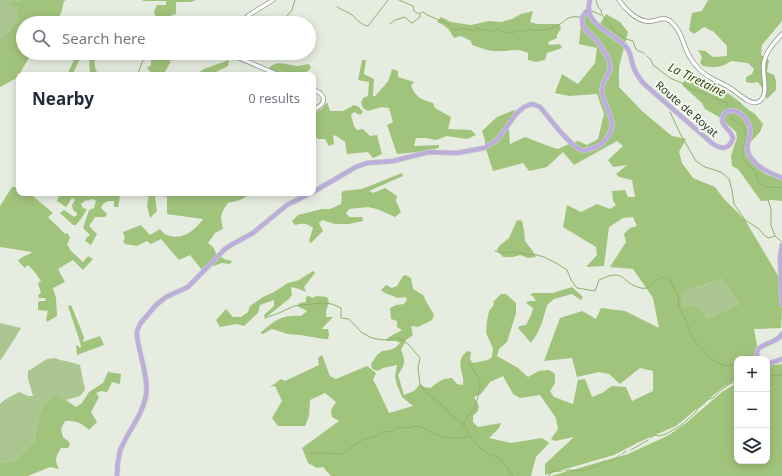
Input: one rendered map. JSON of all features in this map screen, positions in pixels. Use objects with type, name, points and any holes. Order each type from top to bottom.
[{"type":"main road","points":[[316,190],[356,167],[367,163],[393,161],[429,152],[457,154],[484,148],[498,139],[516,114],[530,104],[540,107],[568,140],[577,148],[585,151],[600,145],[604,142],[612,129],[612,121],[602,90],[604,81],[610,72],[610,68],[608,58],[603,49],[582,24],[586,11],[589,10],[590,0]]},
{"type":"main road","name":"Route de Royat","points":[[589,10],[591,17],[596,23],[626,47],[636,74],[641,81],[713,144],[723,148],[731,144],[733,138],[731,132],[724,124],[724,116],[729,111],[735,111],[740,114],[749,125],[751,131],[747,144],[747,150],[752,159],[764,170],[782,178]]},
{"type":"main road","points":[[117,476],[120,451],[136,420],[145,400],[146,394],[146,382],[137,331],[140,324],[156,305],[188,287],[231,245],[253,233],[287,205],[304,196]]},
{"type":"main road","points":[[782,245],[780,259],[782,304]]},
{"type":"main road","points":[[756,356],[758,349],[765,344],[777,340],[782,334]]},
{"type":"main road","points":[[770,363],[782,359]]},
{"type":"street","points":[[248,16],[273,0]]},
{"type":"street","points":[[619,0],[622,5],[643,21],[663,18],[671,22],[677,28],[691,59],[705,74],[747,100],[756,103],[765,95],[763,70],[764,62],[769,51],[782,34]]},
{"type":"street","points":[[244,60],[272,72]]},
{"type":"street","points":[[316,91],[319,92],[323,98],[322,105],[316,109]]},
{"type":"green space","points":[[0,0],[22,0],[12,1],[7,4],[18,7],[19,12],[18,16],[16,16],[16,21],[12,27],[3,37],[0,38]]},
{"type":"green space","points":[[66,0],[64,1],[60,16],[18,16],[17,7],[6,4],[12,1]]},
{"type":"green space","points":[[196,0],[191,2],[176,2],[176,14],[171,16],[155,16],[154,12],[157,5],[166,5],[166,1],[143,1]]},
{"type":"green space","points":[[708,0],[782,0],[782,21],[762,45],[761,55],[769,60],[767,72],[774,75],[776,81],[776,90],[767,99],[758,82],[746,82],[746,77],[752,74],[754,69],[748,63],[731,61],[724,65],[714,67],[703,66],[700,63],[702,57],[698,50],[705,51],[713,57],[727,56],[727,46],[714,32],[704,27],[694,34],[689,30],[692,13],[702,11]]},
{"type":"green space","points":[[533,11],[530,22],[537,24],[559,24],[561,28],[557,38],[548,42],[549,45],[560,44],[562,48],[547,53],[545,60],[536,62],[528,60],[528,53],[524,51],[489,50],[472,45],[471,41],[461,36],[454,38],[447,28],[437,22],[441,17],[451,22],[471,25],[489,21],[501,22]]},
{"type":"green space","points":[[587,14],[591,14],[600,24],[606,14],[620,22],[628,32],[619,67],[619,87],[643,112],[672,136],[686,139],[679,152],[682,163],[693,178],[715,187],[724,199],[745,220],[780,279],[782,310],[781,328],[754,329],[757,346],[756,356],[734,356],[734,381],[722,388],[676,426],[614,455],[545,475],[545,464],[574,437],[555,441],[551,439],[558,429],[556,418],[540,395],[520,398],[513,394],[503,376],[490,382],[481,394],[474,397],[479,406],[478,411],[473,416],[473,422],[478,427],[501,423],[499,428],[489,438],[511,443],[542,438],[549,443],[536,457],[531,476],[331,476],[323,467],[317,468],[308,463],[302,448],[339,421],[332,417],[331,410],[336,402],[325,393],[310,400],[309,416],[305,426],[278,426],[272,418],[282,401],[275,386],[270,387],[281,379],[285,381],[319,365],[318,358],[322,355],[330,376],[336,379],[367,366],[376,373],[373,380],[389,413],[413,406],[402,397],[397,385],[395,377],[397,365],[383,368],[378,371],[372,369],[371,364],[377,355],[382,351],[390,350],[400,343],[396,341],[386,341],[389,337],[402,330],[397,327],[397,321],[391,319],[390,308],[396,305],[404,304],[407,300],[406,297],[398,298],[381,290],[386,285],[392,288],[397,286],[403,276],[406,275],[411,278],[413,289],[423,295],[434,315],[432,320],[418,327],[411,326],[413,335],[406,340],[401,350],[404,357],[404,363],[398,375],[404,395],[414,391],[420,384],[424,387],[431,388],[440,381],[449,378],[452,378],[457,384],[463,385],[460,362],[467,351],[471,352],[470,359],[473,363],[488,360],[492,357],[493,348],[486,333],[487,321],[489,311],[493,306],[494,301],[501,294],[506,294],[516,303],[516,313],[507,342],[499,349],[497,356],[518,368],[528,377],[539,371],[549,370],[555,374],[555,383],[550,391],[554,397],[573,404],[578,380],[585,379],[592,397],[602,393],[612,386],[626,387],[632,401],[653,391],[653,371],[640,368],[620,384],[609,374],[599,372],[577,377],[572,358],[544,361],[560,318],[582,311],[596,319],[601,308],[625,311],[659,328],[653,298],[633,269],[610,267],[626,242],[624,234],[630,228],[637,226],[633,217],[623,218],[609,227],[604,266],[586,267],[597,255],[596,247],[563,227],[567,205],[581,212],[597,204],[610,209],[616,205],[613,201],[612,191],[625,190],[628,197],[635,197],[632,180],[619,177],[616,174],[627,165],[613,167],[608,160],[623,146],[617,141],[574,165],[563,152],[547,167],[529,171],[523,163],[493,171],[485,146],[482,131],[497,117],[514,110],[516,112],[506,126],[509,130],[510,144],[525,137],[558,149],[578,141],[587,145],[598,139],[604,114],[597,94],[569,96],[555,93],[562,74],[578,84],[595,63],[597,48],[579,44],[581,23]],"holes":[[[722,279],[739,304],[707,319],[698,305],[694,304],[689,307],[682,305],[682,298],[685,291]]]},
{"type":"green space","points":[[16,22],[16,60],[28,60],[21,72],[16,72],[16,79],[0,87],[0,38],[3,37]]},
{"type":"green space","points":[[74,60],[80,60],[74,72],[68,72]]},
{"type":"green space","points":[[89,60],[97,60],[94,61],[96,71],[98,72],[90,72]]},
{"type":"green space","points":[[151,60],[170,60],[165,72],[150,72],[147,68],[151,65]]},
{"type":"green space","points":[[229,60],[228,66],[216,72],[200,72]]},
{"type":"green space","points":[[362,60],[366,60],[364,74],[374,79],[373,96],[375,96],[387,82],[392,69],[398,71],[398,77],[414,82],[411,86],[417,96],[433,103],[435,108],[451,117],[448,129],[471,130],[476,135],[467,139],[447,136],[436,140],[416,138],[414,146],[439,145],[439,148],[397,154],[387,125],[393,122],[389,108],[382,107],[368,111],[363,108],[361,103],[363,98],[368,96],[369,82],[358,80]]},
{"type":"green space","points":[[279,63],[297,66],[309,64],[311,68],[306,72],[272,72],[269,68],[272,65]]},
{"type":"green space","points":[[687,76],[729,94],[755,114],[763,124],[760,132],[745,148],[749,159],[765,174],[782,180],[782,201],[761,201],[738,169],[732,166],[731,157],[737,139],[736,132],[719,117],[705,109],[702,103],[682,85]]},
{"type":"green space","points":[[327,102],[330,111],[343,111],[354,105],[359,107],[363,112],[360,115],[354,112],[351,115],[354,126],[357,130],[363,129],[370,136],[377,135],[382,154],[373,158],[368,152],[347,154],[345,142],[338,137],[333,135],[334,144],[329,146],[325,139],[316,138],[316,112],[322,109]]},
{"type":"green space","points":[[402,173],[403,176],[369,191],[373,193],[385,188],[397,196],[396,201],[401,212],[395,217],[377,209],[368,207],[349,209],[346,213],[349,217],[362,217],[363,221],[349,224],[335,224],[322,220],[319,223],[323,231],[311,243],[309,241],[313,228],[305,224],[295,225],[292,221],[298,215],[322,209],[330,209],[341,204],[341,194],[343,191],[362,189]]},
{"type":"green space","points":[[12,187],[16,188],[16,196],[32,196],[53,213],[48,217],[70,237],[67,245],[70,248],[69,249],[83,262],[88,256],[93,259],[83,270],[73,260],[58,269],[65,282],[53,288],[56,298],[57,316],[47,322],[46,319],[48,311],[38,310],[38,302],[46,301],[45,298],[39,298],[38,295],[41,293],[38,283],[41,281],[28,265],[25,268],[18,261],[32,252],[0,247],[0,206]]},
{"type":"green space","points":[[59,196],[120,197],[118,207],[114,207],[114,201],[108,201],[103,204],[101,208],[107,214],[105,217],[95,217],[89,226],[97,234],[91,245],[85,241],[90,235],[83,228],[89,210],[94,208],[96,201],[93,199],[85,201],[81,204],[83,208],[87,209],[76,225],[73,225],[60,213],[64,210],[74,217],[77,215],[77,213],[73,210],[72,205],[75,200],[72,198],[66,207],[57,201]]},
{"type":"green space","points":[[149,196],[156,196],[157,211],[150,218],[147,206]]},
{"type":"green space","points":[[164,196],[247,196],[243,199],[228,203],[221,216],[223,229],[215,233],[208,243],[213,247],[216,253],[224,259],[232,261],[230,264],[222,263],[202,270],[190,255],[179,260],[161,239],[151,244],[147,241],[137,246],[125,244],[123,241],[125,238],[123,232],[141,225],[150,235],[160,229],[166,235],[177,237],[192,231],[203,219],[167,214],[167,197]]},
{"type":"green space","points":[[517,220],[522,221],[525,241],[536,257],[528,258],[520,255],[503,257],[497,250],[499,246],[509,238]]},
{"type":"green space","points":[[313,271],[315,273],[304,287],[306,292],[291,287],[292,295],[289,299],[265,318],[264,315],[274,306],[274,300],[260,305],[258,313],[244,326],[236,324],[220,327],[216,320],[226,309],[233,317],[241,317],[248,312],[250,306],[263,297],[288,283],[299,280]]},
{"type":"green space","points":[[722,279],[739,304],[707,319],[698,305],[694,304],[689,307],[682,305],[682,298],[685,291]]},
{"type":"green space","points":[[572,287],[583,297],[581,300],[572,294],[554,299],[547,305],[542,323],[531,343],[518,328],[526,325],[531,315],[533,308],[526,303],[529,301],[536,301],[533,296],[530,295],[533,293],[553,293]]},
{"type":"green space","points":[[309,296],[312,298],[317,296],[327,297],[329,302],[326,317],[333,317],[322,329],[328,329],[328,339],[288,334],[272,329],[263,334],[260,333],[278,319],[288,316],[301,316],[307,311],[297,306],[300,303],[306,302],[306,297]]},
{"type":"green space","points":[[71,305],[84,337],[83,342],[100,336],[104,345],[77,355],[76,345],[81,348],[68,306]]},
{"type":"green space","points":[[0,323],[21,328],[0,361]]},
{"type":"green space","points":[[54,358],[80,365],[85,390],[80,396],[66,400],[55,396],[42,407],[35,440],[14,461],[0,463],[0,404],[19,392],[28,396],[33,396],[28,379],[28,371],[47,359]]},
{"type":"green space","points":[[782,364],[782,476],[551,476],[628,454],[669,435],[686,423],[722,392],[734,385],[734,464],[770,464],[770,366]]},
{"type":"green space","points":[[108,372],[121,374],[120,384],[112,382],[107,392],[101,391],[96,393],[99,397],[91,412],[97,422],[89,430],[78,422],[65,421],[61,429],[63,437],[69,442],[70,445],[68,448],[61,448],[58,453],[56,461],[59,469],[50,467],[28,476],[0,476],[0,463],[14,461],[35,440],[42,407],[55,395],[76,407],[82,403],[89,392],[103,383]]},
{"type":"waterway","points":[[287,16],[292,10],[295,0]]},
{"type":"waterway","points":[[337,7],[350,14],[359,22],[368,26],[388,0]]},
{"type":"waterway","points":[[399,0],[413,6],[414,11],[417,13],[423,12],[449,24],[453,30],[463,28],[473,31],[476,28],[494,31],[496,29],[509,33],[529,29],[542,30],[558,25],[568,18],[581,16]]},
{"type":"waterway","name":"La Tiretaine","points":[[596,0],[602,15],[616,33],[633,41],[637,50],[645,54]]},
{"type":"waterway","points":[[592,11],[601,15]]},
{"type":"waterway","points":[[390,24],[395,20],[405,17],[412,23],[420,17],[420,14]]},
{"type":"waterway","name":"La Tiretaine","points":[[647,56],[653,65],[670,78],[691,89],[726,102],[729,110]]},
{"type":"waterway","points":[[138,72],[144,60]]},
{"type":"waterway","points":[[670,112],[696,161],[705,167],[721,172],[729,179],[734,204],[745,220],[759,229],[765,236],[769,238],[775,236],[781,241]]},
{"type":"waterway","name":"La Tiretaine","points":[[730,114],[732,119],[744,127],[746,140],[742,154],[746,163],[754,170],[758,181],[765,186],[782,188]]},
{"type":"waterway","points":[[768,200],[771,209],[771,225],[775,236]]},
{"type":"waterway","points":[[495,251],[502,253],[522,253],[544,257],[567,270],[571,280],[577,288],[595,291],[599,280],[614,275],[622,277],[634,286],[641,288],[649,287],[660,278],[669,279],[678,294],[679,307],[689,328],[689,332],[698,345],[704,350],[706,355],[720,364],[728,366],[732,365],[734,367]]},
{"type":"waterway","points":[[265,318],[294,306],[322,303],[332,304],[341,308],[341,318],[349,319],[361,332],[372,338],[383,340],[397,338],[403,340],[420,358],[418,368],[420,384],[426,392],[443,406],[452,416],[462,423],[481,449],[500,458],[513,476]]},
{"type":"waterway","points":[[464,424],[468,415],[474,411],[480,384],[478,377],[469,364]]},
{"type":"waterway","points":[[770,376],[782,375]]},
{"type":"waterway","points":[[651,438],[655,435],[659,436],[666,434],[680,426],[707,400],[714,397],[721,390],[734,382]]},
{"type":"waterway","points":[[310,453],[341,454],[362,440],[377,436],[384,431],[392,432],[397,427],[408,428],[416,426],[444,437],[469,437]]},
{"type":"waterway","points":[[631,450],[648,440]]},
{"type":"waterway","points":[[622,454],[626,451]]},
{"type":"waterway","points":[[609,461],[620,455]]},
{"type":"waterway","points":[[601,463],[605,461]]},
{"type":"waterway","points":[[587,470],[599,465]]},
{"type":"waterway","points":[[565,471],[584,470]]},
{"type":"waterway","points":[[549,476],[552,471],[562,471]]}]
